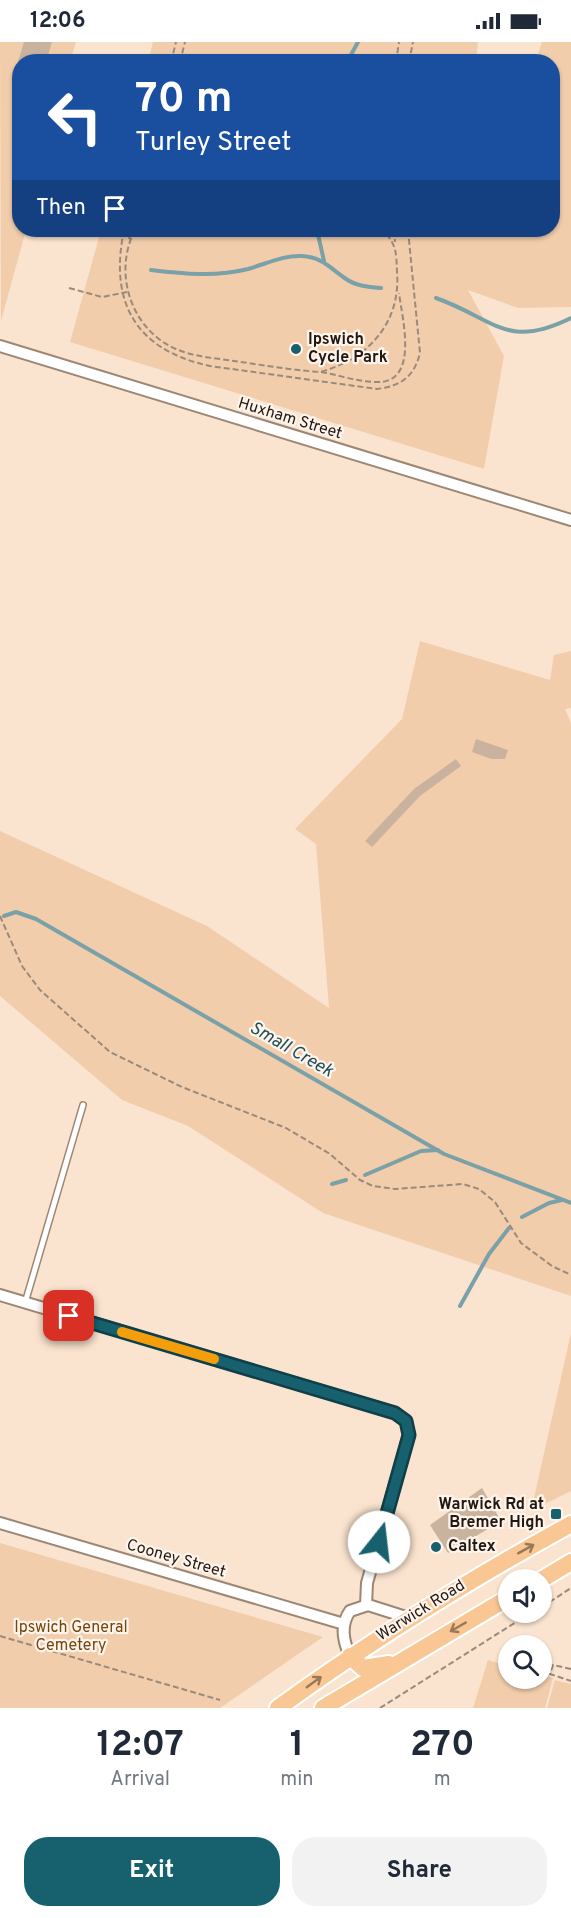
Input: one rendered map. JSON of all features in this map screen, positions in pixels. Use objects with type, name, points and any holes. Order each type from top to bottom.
[{"type":"main road","name":"Warwick Road","points":[[278,1708],[350,1656],[409,1618],[487,1570],[571,1524]]},
{"type":"main road","points":[[552,1574],[571,1562]]},
{"type":"main road","name":"Warwick Road","points":[[324,1708],[498,1604]]},
{"type":"main road","points":[[350,1656],[363,1668],[401,1662]]},
{"type":"street","name":"Huxham Street","points":[[0,346],[571,520]]},
{"type":"street","points":[[0,1295],[395,1413],[406,1421],[409,1435],[369,1577],[366,1605]]},
{"type":"street","name":"Cooney Street","points":[[0,1523],[344,1624]]},
{"type":"street","points":[[350,1656],[343,1635],[344,1624],[350,1611],[366,1605],[409,1618]]},
{"type":"lane","points":[[25,1303],[83,1105]]},
{"type":"path","points":[[123,237],[118,259],[122,293],[142,331],[158,346],[183,360],[377,389],[394,387],[407,379],[417,365],[420,353],[409,237]]},
{"type":"path","points":[[131,237],[128,244],[125,279],[133,309],[156,336],[175,348],[195,355],[377,382],[386,381],[400,370],[406,355],[394,237]]},
{"type":"path","points":[[389,237],[395,244]]},
{"type":"path","points":[[69,288],[102,297],[127,292]]},
{"type":"path","points":[[320,372],[337,368],[359,356],[377,340],[389,322],[398,290]]},
{"type":"path","points":[[0,916],[22,966],[40,990],[110,1052],[182,1087],[286,1128],[330,1154],[360,1180],[373,1186],[395,1189],[463,1184],[479,1189],[495,1202],[521,1243],[552,1266],[571,1275]]},
{"type":"path","points":[[552,1600],[571,1588]]},
{"type":"path","points":[[380,1708],[515,1623]]},
{"type":"path","points":[[0,1636],[220,1700]]},
{"type":"path","points":[[571,1670],[553,1665],[550,1674],[571,1681]]},
{"type":"green space","points":[[0,42],[76,42],[72,54],[12,54],[12,237],[24,237],[1,321]]},
{"type":"green space","points":[[153,42],[478,42],[477,54],[150,54]]},
{"type":"green space","name":"Ipswich Cycle Park","points":[[542,42],[571,42],[571,307],[518,308],[468,290],[504,356],[484,469],[70,342],[99,237],[560,237],[560,54],[538,54]]},
{"type":"green space","points":[[420,641],[550,680],[554,655],[571,651],[571,708],[565,709],[571,723],[571,1296],[323,1213],[188,1126],[122,1100],[0,996],[0,831],[207,926],[329,1008],[316,844],[295,829],[402,719]]},
{"type":"green space","points":[[571,1333],[571,1491],[531,1511]]},
{"type":"green space","name":"Ipswich General Cemetery","points":[[0,1543],[323,1637],[220,1708],[0,1708]]},
{"type":"green space","points":[[488,1660],[498,1663],[498,1689],[550,1689],[545,1708],[473,1708]]},
{"type":"green space","points":[[555,1680],[571,1684],[571,1708],[547,1708]]},
{"type":"building","points":[[24,42],[52,42],[48,54],[20,54]]},
{"type":"building","points":[[476,739],[508,750],[505,759],[491,759],[472,752]]},
{"type":"building","points":[[456,759],[461,766],[420,796],[372,847],[365,841],[414,789]]},
{"type":"building","points":[[482,1488],[501,1521],[448,1553],[430,1525]]},
{"type":"waterway","points":[[351,54],[358,42]]},
{"type":"waterway","points":[[319,237],[324,261]]},
{"type":"waterway","points":[[151,270],[188,274],[236,272],[281,258],[302,256],[320,261],[354,283],[381,288]]},
{"type":"waterway","points":[[436,298],[501,328],[515,331],[531,331],[549,327],[571,318]]},
{"type":"waterway","name":"Small Creek","points":[[4,916],[16,912],[36,919],[444,1154],[571,1203]]},
{"type":"waterway","points":[[365,1175],[421,1151],[438,1150]]},
{"type":"waterway","points":[[332,1184],[346,1180]]},
{"type":"waterway","points":[[522,1217],[549,1203],[562,1200]]},
{"type":"waterway","points":[[460,1306],[489,1254],[509,1228]]},
{"type":"slow traffic","points":[[122,1332],[214,1359]]},
{"type":"place","name":"Ipswich Cycle Park","points":[[296,349]]},
{"type":"place","name":"Warwick Rd at Bremer High","points":[[556,1514]]},
{"type":"place","name":"Caltex","points":[[436,1547]]},
{"type":"route","points":[[69,1316],[395,1413],[406,1421],[409,1435],[379,1542]]}]
